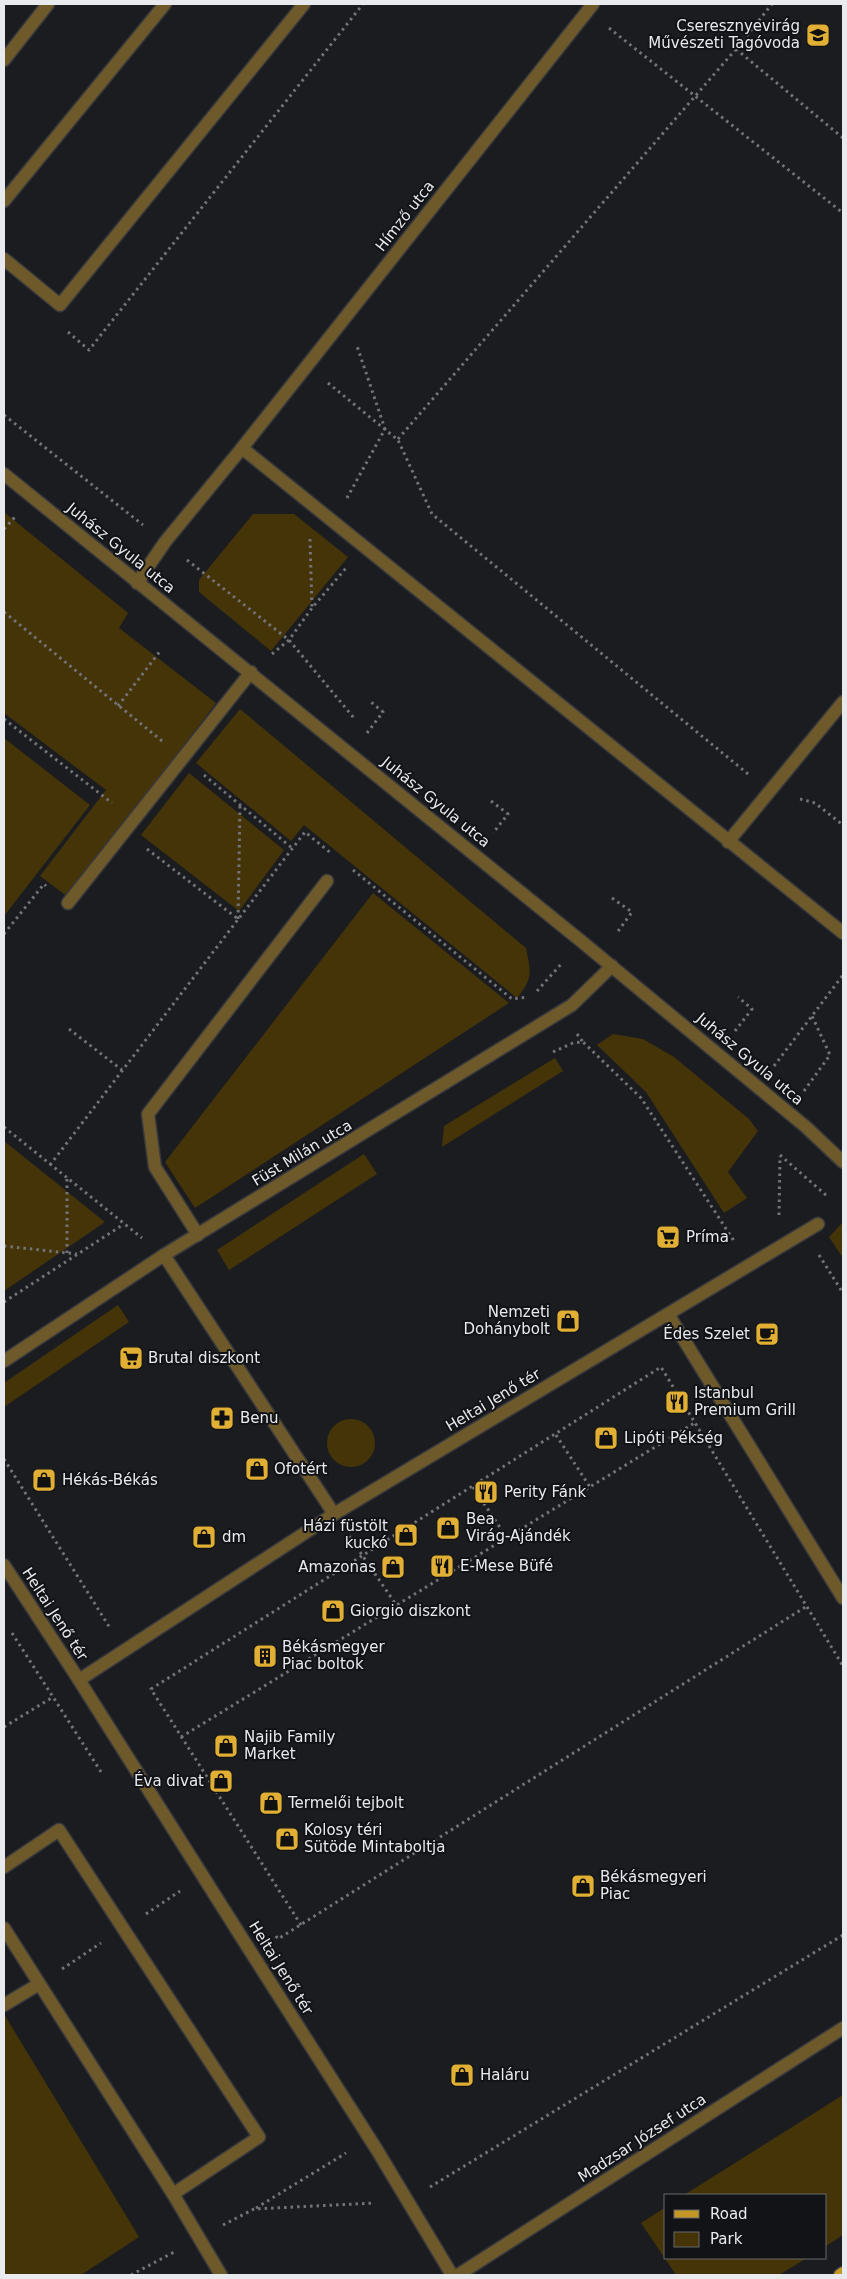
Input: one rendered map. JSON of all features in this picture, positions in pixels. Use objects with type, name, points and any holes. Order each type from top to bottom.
[{"type":"street","points":[[4,60],[48,4]]},
{"type":"street","points":[[4,201],[165,4]]},
{"type":"street","points":[[4,259],[60,305],[304,4]]},
{"type":"street","name":"Hímző utca","points":[[136,583],[165,542],[242,448],[590,7]]},
{"type":"street","points":[[242,448],[843,933]]},
{"type":"street","name":"Juhász Gyula utca","points":[[4,474],[136,583],[251,672],[612,966],[806,1127],[843,1162]]},
{"type":"street","points":[[68,903],[251,672]]},
{"type":"street","points":[[728,842],[843,702]]},
{"type":"street","points":[[198,1235],[155,1167],[148,1114],[327,881]]},
{"type":"street","name":"Füst Milán utca","points":[[4,1361],[164,1255],[572,1005],[612,966]]},
{"type":"street","name":"Heltai Jenő tér","points":[[78,1680],[334,1514],[818,1224]]},
{"type":"street","points":[[164,1255],[334,1514]]},
{"type":"street","points":[[668,1314],[843,1598]]},
{"type":"street","name":"Heltai Jenő tér","points":[[4,1565],[408,2201],[452,2275]]},
{"type":"street","points":[[4,1867],[59,1830],[259,2137],[173,2194]]},
{"type":"street","points":[[4,1928],[173,2194],[221,2275]]},
{"type":"street","points":[[4,2005],[39,1984]]},
{"type":"street","name":"Madzsar József utca","points":[[458,2275],[843,2028]]},
{"type":"path","points":[[60,305],[69,334],[89,350],[363,4]]},
{"type":"path","points":[[398,440],[736,49],[772,4]]},
{"type":"path","points":[[590,7],[843,213]]},
{"type":"path","points":[[736,49],[843,138]]},
{"type":"path","points":[[334,522],[385,429],[347,315]]},
{"type":"path","points":[[307,366],[398,440],[432,514],[770,792],[815,803],[843,825]]},
{"type":"path","points":[[4,415],[289,640],[354,719]]},
{"type":"path","points":[[310,503],[312,608]]},
{"type":"path","points":[[289,640],[312,608],[364,547]]},
{"type":"path","points":[[4,612],[292,848]]},
{"type":"path","points":[[118,706],[160,650]]},
{"type":"path","points":[[366,733],[383,712],[371,702]]},
{"type":"path","points":[[4,719],[133,820]]},
{"type":"path","points":[[360,726],[374,740]]},
{"type":"path","points":[[484,830],[492,836],[508,814],[491,801]]},
{"type":"path","points":[[238,919],[240,805]]},
{"type":"path","points":[[124,831],[238,919]]},
{"type":"path","points":[[50,1164],[305,832],[336,856]]},
{"type":"path","points":[[351,869],[512,999],[533,996]]},
{"type":"path","points":[[4,934],[44,884],[68,903]]},
{"type":"path","points":[[612,898],[632,912],[614,936]]},
{"type":"path","points":[[767,1061],[773,1066],[843,975]]},
{"type":"path","points":[[733,1034],[752,1009],[738,997]]},
{"type":"path","points":[[803,1092],[830,1055],[812,1016]]},
{"type":"path","points":[[69,1030],[122,1070]]},
{"type":"path","points":[[573,1043],[583,1042],[641,1098],[749,1265]]},
{"type":"path","points":[[4,1127],[164,1255]]},
{"type":"path","points":[[779,1246],[780,1155],[833,1201]]},
{"type":"path","points":[[67,1178],[67,1253]]},
{"type":"path","points":[[4,1302],[124,1224]]},
{"type":"path","points":[[804,1232],[843,1293]]},
{"type":"path","points":[[4,1246],[77,1254]]},
{"type":"path","points":[[301,1925],[151,1689],[661,1368],[696,1422],[843,1666]]},
{"type":"path","points":[[180,1737],[696,1422]]},
{"type":"path","points":[[556,1435],[590,1487]]},
{"type":"path","points":[[4,1459],[124,1650]]},
{"type":"path","points":[[473,1488],[507,1538]]},
{"type":"path","points":[[351,1539],[397,1606]]},
{"type":"path","points":[[278,1939],[806,1606]]},
{"type":"path","points":[[9,1628],[105,1778]]},
{"type":"path","points":[[4,1727],[78,1680]]},
{"type":"path","points":[[173,1884],[184,1900]]},
{"type":"path","points":[[254,2209],[408,2201],[843,1935]]},
{"type":"path","points":[[131,2275],[254,2209],[346,2154],[341,2146]]},
{"type":"green space","points":[[4,512],[128,613],[119,628],[216,703],[68,897],[40,876],[106,790],[4,713]]},
{"type":"green space","points":[[253,514],[294,514],[348,557],[271,651],[199,592],[199,580]]},
{"type":"green space","points":[[240,709],[526,948],[530,969],[529,975],[526,986],[517,998],[304,825],[291,841],[196,763]]},
{"type":"green space","points":[[4,738],[90,805],[4,916]]},
{"type":"green space","points":[[189,773],[284,850],[239,911],[141,835]]},
{"type":"green space","points":[[373,893],[509,1003],[195,1208],[165,1162]]},
{"type":"green space","points":[[613,1034],[643,1039],[674,1057],[749,1119],[758,1131],[728,1172],[747,1198],[724,1213],[646,1092],[597,1045]]},
{"type":"green space","points":[[555,1058],[563,1071],[442,1147],[444,1126]]},
{"type":"green space","points":[[4,1141],[105,1222],[4,1291]]},
{"type":"green space","points":[[364,1154],[377,1174],[229,1270],[217,1250]]},
{"type":"green space","points":[[843,1222],[843,1258],[829,1237]]},
{"type":"green space","points":[[118,1305],[129,1322],[4,1407],[4,1383]]},
{"type":"green space","points":[[346,1419],[356,1419],[368,1426],[375,1438],[375,1448],[368,1460],[356,1467],[346,1467],[338,1463],[331,1456],[327,1448],[327,1438],[331,1430],[338,1423]]},
{"type":"green space","points":[[4,2014],[139,2237],[81,2275],[4,2275]]},
{"type":"green space","points":[[843,2095],[843,2235],[827,2245],[827,2194],[686,2194]]},
{"type":"green space","points":[[664,2208],[664,2257],[641,2223]]},
{"type":"green space","points":[[665,2259],[805,2259],[779,2275],[676,2275]]},
{"type":"place","name":"Cseresznyevirág Művészeti Tagóvoda","points":[[818,35]]},
{"type":"place","name":"Príma","points":[[668,1237]]},
{"type":"place","name":"Nemzeti Dohánybolt","points":[[568,1321]]},
{"type":"place","name":"Édes Szelet","points":[[767,1334]]},
{"type":"place","name":"Brutal diszkont","points":[[131,1358]]},
{"type":"place","name":"Istanbul Premium Grill","points":[[677,1402]]},
{"type":"place","name":"Benu","points":[[222,1418]]},
{"type":"place","name":"Lipóti Pékség","points":[[606,1438]]},
{"type":"place","name":"Ofotért","points":[[257,1469]]},
{"type":"place","name":"Hékás-Békás","points":[[44,1480]]},
{"type":"place","name":"Perity Fánk","points":[[486,1492]]},
{"type":"place","name":"Bea Virág-Ajándék","points":[[448,1528]]},
{"type":"place","name":"Házi füstölt kuckó","points":[[406,1535]]},
{"type":"place","name":"dm","points":[[204,1537]]},
{"type":"place","name":"E-Mese Büfé","points":[[442,1566]]},
{"type":"place","name":"Amazonas","points":[[393,1567]]},
{"type":"place","name":"Giorgio diszkont","points":[[333,1611]]},
{"type":"place","name":"Békásmegyer Piac boltok","points":[[265,1656]]},
{"type":"place","name":"Najib Family Market","points":[[226,1746]]},
{"type":"place","name":"Éva divat","points":[[221,1781]]},
{"type":"place","name":"Termelői tejbolt","points":[[271,1803]]},
{"type":"place","name":"Kolosy téri Sütöde Mintaboltja","points":[[287,1839]]},
{"type":"place","name":"Békásmegyeri Piac","points":[[583,1886]]},
{"type":"place","name":"Haláru","points":[[462,2075]]}]
